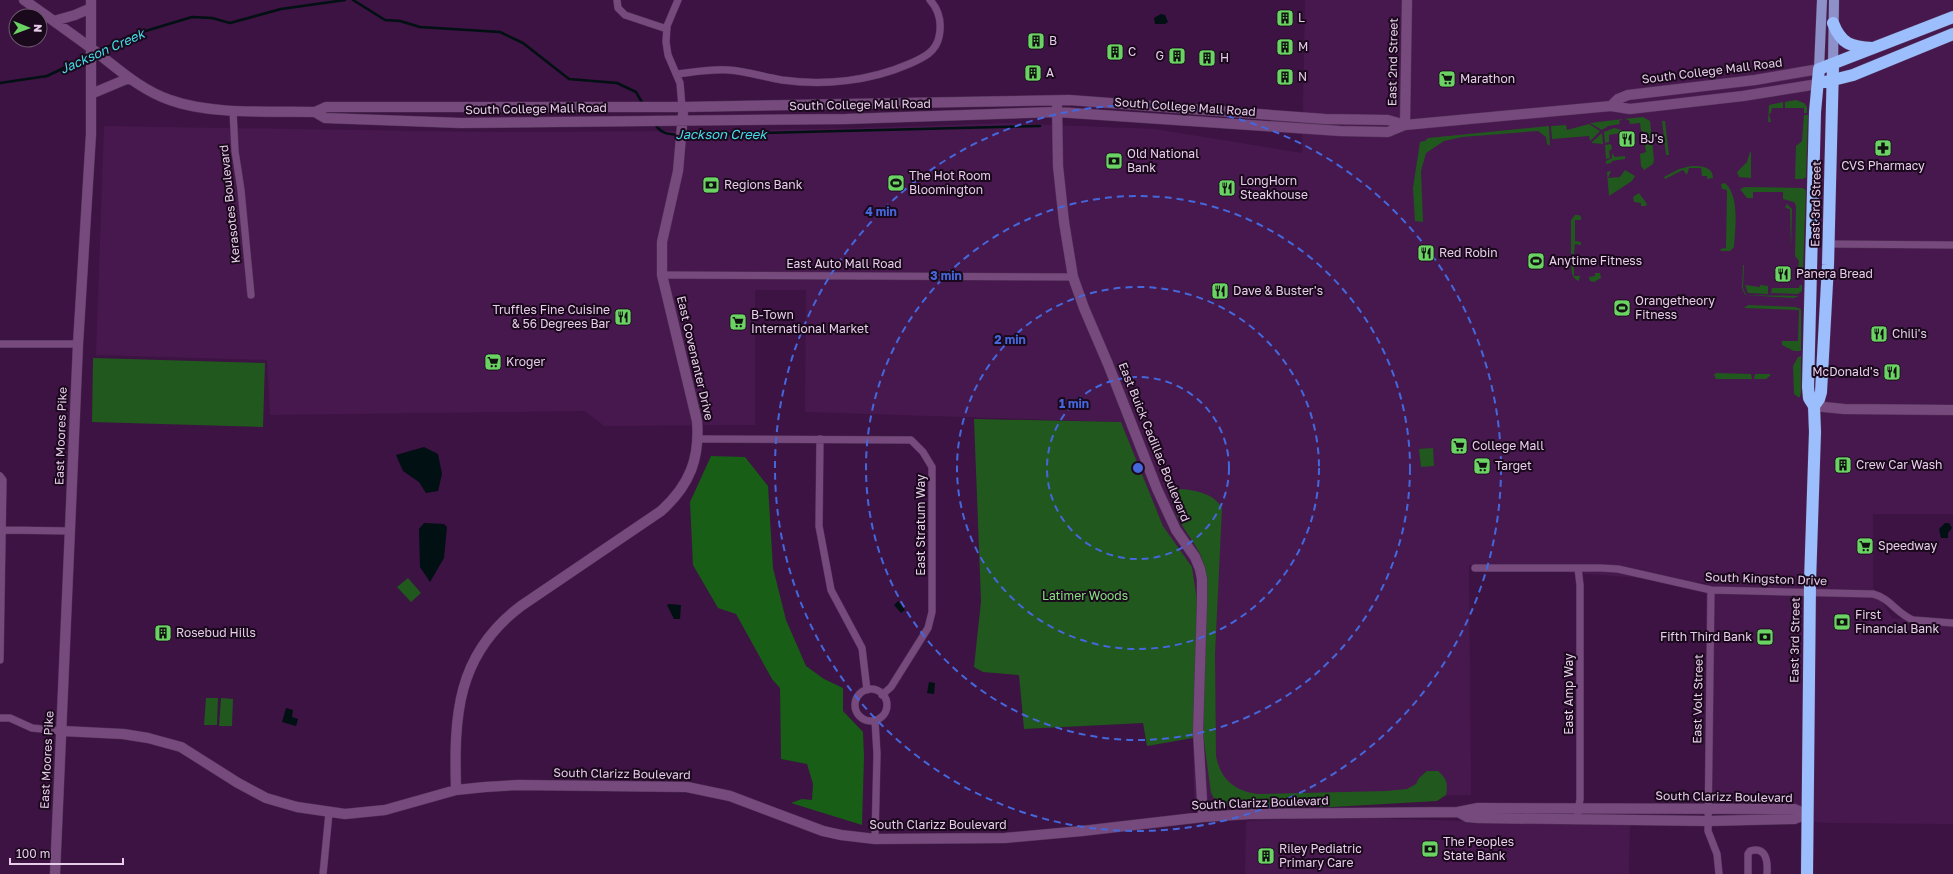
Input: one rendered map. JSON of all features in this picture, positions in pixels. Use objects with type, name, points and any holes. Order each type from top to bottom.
[{"type":"highway","points":[[1819,69],[1833,65],[1953,17]]},
{"type":"highway","points":[[1833,23],[1842,38],[1848,44],[1875,48]]},
{"type":"highway","points":[[1818,84],[1853,75],[1953,34]]},
{"type":"highway","name":"East 3rd Street","points":[[1814,406],[1819,399],[1821,392],[1829,244],[1833,65]]},
{"type":"highway","name":"East 3rd Street","points":[[1807,874],[1810,592],[1815,438],[1814,406],[1809,398],[1808,387],[1819,69]]},
{"type":"main road","name":"South College Mall Road","points":[[24,0],[90,46],[129,78],[169,100],[192,107],[233,110],[315,112],[326,107],[638,108],[1058,100],[1111,102],[1340,120],[1388,120],[1404,125]]},
{"type":"main road","name":"East 2nd Street","points":[[1404,125],[1407,0]]},
{"type":"main road","name":"East 3rd Street","points":[[1819,69],[1822,0]]},
{"type":"main road","name":"East 3rd Street","points":[[1833,65],[1834,0]]},
{"type":"main road","points":[[54,21],[75,15],[91,4]]},
{"type":"main road","name":"East Moores Pike","points":[[54,874],[71,532],[78,344],[87,214],[91,94],[91,4]]},
{"type":"main road","name":"South College Mall Road","points":[[1611,106],[1618,99],[1628,95],[1755,80],[1819,69]]},
{"type":"main road","points":[[91,94],[129,78]]},
{"type":"main road","name":"South College Mall Road","points":[[315,112],[325,118],[461,123],[664,120],[683,124],[1057,112],[1305,129],[1388,132],[1404,125],[1611,106],[1623,109],[1636,109],[1749,95],[1818,84]]},
{"type":"main road","name":"East Buick Cadillac Boulevard","points":[[1058,100],[1058,166],[1061,205],[1073,277],[1157,489],[1176,530],[1195,557],[1200,568],[1202,579],[1202,602],[1198,732],[1203,817]]},
{"type":"main road","points":[[846,104],[846,119]]},
{"type":"main road","name":"East Covenanter Drive","points":[[456,790],[456,734],[459,704],[468,674],[484,643],[506,617],[669,504],[689,476],[696,458],[698,439],[697,420],[662,275],[662,242],[678,171],[682,140],[682,107]]},
{"type":"main road","points":[[461,123],[462,108]]},
{"type":"main road","points":[[1305,129],[1310,118]]},
{"type":"main road","points":[[1340,120],[1340,131]]},
{"type":"main road","points":[[1358,131],[1363,120]]},
{"type":"main road","points":[[1814,406],[1844,409],[1953,410]]},
{"type":"main road","name":"South Clarizz Boulevard","points":[[62,730],[123,734],[148,738],[181,747],[238,783],[266,798],[297,807],[329,813],[361,814],[385,810],[456,790],[518,785],[687,787],[730,796],[823,831],[841,835],[875,839],[1005,838],[1203,817],[1249,814],[1458,812],[1478,808],[1794,809],[1807,814]]},
{"type":"main road","name":"South Clarizz Boulevard","points":[[1458,812],[1467,817],[1478,818],[1708,821],[1794,819],[1807,814]]},
{"type":"street","points":[[617,0],[618,8],[625,15],[667,29]]},
{"type":"street","name":"East Covenanter Drive","points":[[678,0],[667,29],[667,49],[680,83],[682,107]]},
{"type":"street","points":[[677,74],[726,70],[780,80],[813,82],[861,79],[884,74],[923,58],[934,48],[939,37],[940,24],[938,11],[930,0]]},
{"type":"street","name":"Kerasotes Boulevard","points":[[233,110],[235,151],[241,190],[251,295]]},
{"type":"street","points":[[1829,244],[1953,245]]},
{"type":"street","name":"East Auto Mall Road","points":[[662,275],[1073,277]]},
{"type":"street","points":[[0,344],[78,344]]},
{"type":"street","name":"East Stratum Way","points":[[698,439],[911,440],[923,452],[932,467],[932,612],[928,628],[891,687],[882,695]]},
{"type":"street","points":[[820,439],[819,526],[831,590],[862,648],[867,690]]},
{"type":"street","points":[[0,476],[3,480],[4,530],[0,660]]},
{"type":"street","points":[[4,530],[71,532]]},
{"type":"street","name":"South Kingston Drive","points":[[1475,568],[1618,569],[1711,590],[1810,592],[1880,596],[1887,599],[1907,618],[1913,620],[1953,623]]},
{"type":"street","name":"East Amp Way","points":[[1577,820],[1579,808],[1580,585],[1578,568]]},
{"type":"street","name":"East Volt Street","points":[[1711,590],[1708,831],[1717,854],[1718,874]]},
{"type":"street","points":[[867,690],[876,691],[882,695],[885,700],[886,709],[884,714],[875,720],[865,720],[860,717],[855,709],[857,698],[867,690]]},
{"type":"street","points":[[0,718],[10,718],[32,728],[62,730]]},
{"type":"street","points":[[875,720],[877,754],[875,839]]},
{"type":"street","points":[[323,874],[329,813]]},
{"type":"street","points":[[1748,874],[1748,854],[1750,851],[1755,850],[1763,852],[1765,855],[1767,874]]},
{"type":"shaded area","points":[[1305,0],[1953,0],[1953,514],[1873,514],[1873,587],[1892,618],[1953,624],[1953,824],[1827,823],[1705,812],[1706,583],[1469,565],[1471,795],[1194,801],[1193,738],[1198,606],[1192,567],[1163,526],[1121,422],[805,412],[806,290],[755,290],[755,425],[604,426],[585,411],[270,415],[267,360],[96,355],[104,126],[484,132],[695,131],[1006,123],[1155,129],[1302,153]]},
{"type":"shaded area","points":[[1161,14],[1165,15],[1168,22],[1165,24],[1155,24],[1154,18]]},
{"type":"shaded area","points":[[424,447],[438,454],[442,474],[438,491],[426,493],[419,482],[403,471],[396,455]]},
{"type":"shaded area","points":[[424,523],[444,524],[447,527],[444,558],[430,582],[420,567],[419,529]]},
{"type":"shaded area","points":[[1945,523],[1949,523],[1952,528],[1948,533],[1948,538],[1941,538],[1939,529]]},
{"type":"shaded area","points":[[898,601],[905,610],[901,613],[894,605]]},
{"type":"shaded area","points":[[667,605],[681,605],[680,619],[674,619]]},
{"type":"shaded area","points":[[929,682],[935,683],[934,694],[927,693]]},
{"type":"shaded area","points":[[286,708],[293,710],[292,717],[298,719],[296,726],[282,722]]},
{"type":"shaded area","points":[[1346,817],[1461,821],[1630,822],[1629,874],[1245,874],[1246,821]]},
{"type":"green space","points":[[1796,100],[1804,103],[1807,107],[1807,113],[1804,113],[1804,108],[1785,108],[1785,102]]},
{"type":"green space","points":[[1783,102],[1783,108],[1772,108],[1771,113],[1769,114],[1771,122],[1768,122],[1769,105]]},
{"type":"green space","points":[[1804,115],[1808,115],[1806,177],[1803,179],[1795,179],[1796,146],[1802,141]]},
{"type":"green space","points":[[1643,117],[1650,121],[1654,160],[1653,164],[1644,170],[1641,166],[1640,154],[1646,152],[1643,131],[1641,131],[1640,123],[1630,124],[1629,120],[1624,119]]},
{"type":"green space","points":[[1623,119],[1619,121],[1620,124],[1608,126],[1602,130],[1590,123]]},
{"type":"green space","points":[[1662,121],[1665,121],[1669,155],[1666,155]]},
{"type":"green space","points":[[1589,124],[1600,131],[1590,141],[1589,136],[1552,139],[1551,126],[1566,125],[1567,130]]},
{"type":"green space","points":[[1549,126],[1550,146],[1547,144],[1546,137],[1538,131],[1462,137],[1444,141],[1426,153],[1421,171],[1423,222],[1415,221],[1413,188],[1420,142],[1425,141],[1428,138]]},
{"type":"green space","points":[[1614,128],[1622,130],[1620,133],[1609,135],[1609,142],[1605,143],[1604,132]]},
{"type":"green space","points":[[1602,133],[1603,144],[1592,143],[1592,142]]},
{"type":"green space","points":[[1611,144],[1612,149],[1609,151],[1610,158],[1606,159],[1605,145]]},
{"type":"green space","points":[[1750,152],[1751,178],[1739,177],[1737,172],[1747,162]]},
{"type":"green space","points":[[1612,153],[1615,157],[1625,156],[1625,159],[1612,161],[1611,163],[1606,164],[1606,161],[1612,158]]},
{"type":"green space","points":[[1691,166],[1708,169],[1711,171],[1713,178],[1707,179],[1707,176],[1702,176],[1701,168],[1689,168],[1687,175],[1683,170],[1665,179],[1664,177],[1679,169]]},
{"type":"green space","points":[[1625,170],[1635,176],[1632,181],[1609,196],[1607,172],[1611,171],[1608,178],[1620,177]]},
{"type":"green space","points":[[1725,183],[1733,196],[1736,213],[1734,247],[1730,251],[1721,251],[1720,249],[1726,248],[1727,190],[1722,189],[1721,184]]},
{"type":"green space","points":[[1745,187],[1802,188],[1806,190],[1803,269],[1798,269],[1799,261],[1795,256],[1796,206],[1794,202],[1783,199],[1783,192],[1753,192],[1753,198],[1747,198],[1740,189]]},
{"type":"green space","points":[[1639,193],[1647,204],[1646,206],[1641,206],[1641,203],[1634,202],[1633,197]]},
{"type":"green space","points":[[1787,204],[1792,209],[1791,249],[1790,209],[1785,208]]},
{"type":"green space","points":[[1575,215],[1579,215],[1581,217],[1581,220],[1575,220],[1575,241],[1581,242],[1581,245],[1575,244],[1574,254],[1571,254],[1571,220]]},
{"type":"green space","points":[[1571,257],[1574,257],[1574,276],[1580,276],[1579,281],[1574,277],[1571,268]]},
{"type":"green space","points":[[1743,265],[1743,288],[1746,295],[1799,296],[1793,298],[1745,295],[1742,288]]},
{"type":"green space","points":[[1595,273],[1600,273],[1601,278],[1594,282],[1590,281],[1589,277],[1595,276]]},
{"type":"green space","points":[[1745,285],[1760,287],[1760,285],[1768,286],[1768,294],[1748,293]]},
{"type":"green space","points":[[1800,285],[1802,285],[1802,291],[1798,294],[1771,293],[1772,288],[1799,288]]},
{"type":"green space","points":[[1748,305],[1795,307],[1801,309],[1801,351],[1794,351],[1782,345],[1782,341],[1798,341],[1799,310],[1744,308]]},
{"type":"green space","points":[[1801,356],[1801,392],[1800,397],[1798,397],[1794,394],[1793,366],[1798,357]]},
{"type":"green space","points":[[93,358],[265,363],[263,427],[92,422]]},
{"type":"green space","points":[[1716,373],[1751,374],[1752,379],[1716,379],[1714,375]]},
{"type":"green space","points":[[1755,374],[1771,375],[1766,379],[1754,379]]},
{"type":"green space","name":"Latimer Woods","points":[[974,419],[1121,422],[1163,526],[1192,567],[1198,606],[1193,738],[1147,746],[1143,723],[1024,729],[1019,675],[983,672],[974,667],[981,601]]},
{"type":"green space","points":[[1433,448],[1434,466],[1421,467],[1419,449]]},
{"type":"green space","points":[[711,456],[745,457],[768,486],[773,568],[786,620],[806,666],[824,679],[843,688],[843,711],[863,732],[864,757],[862,825],[791,803],[802,799],[812,800],[813,784],[807,764],[781,759],[780,688],[772,679],[736,614],[718,608],[693,565],[690,502]]},
{"type":"green space","points":[[1181,489],[1192,490],[1210,496],[1219,503],[1222,508],[1215,654],[1216,756],[1221,772],[1225,778],[1235,787],[1257,794],[1386,791],[1407,789],[1416,784],[1419,778],[1427,771],[1438,771],[1446,782],[1446,795],[1437,801],[1332,807],[1221,806],[1215,800],[1211,793],[1203,734],[1206,577],[1201,556],[1182,526],[1175,509],[1173,501],[1174,492]]},
{"type":"green space","points":[[408,578],[421,593],[411,602],[397,587]]},
{"type":"green space","points":[[206,698],[218,698],[217,725],[204,725]]},
{"type":"green space","points":[[221,698],[233,699],[232,726],[219,726]]},
{"type":"waterway","name":"Jackson Creek","points":[[99,51],[129,36],[192,17],[212,18],[230,23],[281,9],[345,0]]},
{"type":"waterway","name":"Jackson Creek","points":[[353,0],[385,20],[400,21],[420,27],[500,32],[523,43],[569,79],[617,83],[636,92],[643,104]]},
{"type":"waterway","name":"Jackson Creek","points":[[0,83],[47,76],[89,56]]},
{"type":"waterway","name":"Jackson Creek","points":[[655,124],[662,132],[679,135]]},
{"type":"waterway","name":"Jackson Creek","points":[[684,135],[1040,126]]},
{"type":"place","name":"L","points":[[1285,18]]},
{"type":"place","name":"B","points":[[1036,41]]},
{"type":"place","name":"M","points":[[1285,47]]},
{"type":"place","name":"C","points":[[1115,52]]},
{"type":"place","name":"G","points":[[1177,56]]},
{"type":"place","name":"H","points":[[1207,58]]},
{"type":"place","name":"A","points":[[1033,73]]},
{"type":"place","name":"N","points":[[1285,77]]},
{"type":"place","name":"Marathon","points":[[1447,79]]},
{"type":"place","name":"BJ's","points":[[1627,139]]},
{"type":"place","name":"CVS Pharmacy","points":[[1883,148]]},
{"type":"place","name":"Old National Bank","points":[[1114,161]]},
{"type":"place","name":"The Hot Room Bloomington","points":[[896,183]]},
{"type":"place","name":"Regions Bank","points":[[711,185]]},
{"type":"place","name":"LongHorn Steakhouse","points":[[1227,188]]},
{"type":"place","name":"Red Robin","points":[[1426,253]]},
{"type":"place","name":"Anytime Fitness","points":[[1536,261]]},
{"type":"place","name":"Panera Bread","points":[[1783,274]]},
{"type":"place","name":"Dave & Buster's","points":[[1220,291]]},
{"type":"place","name":"Orangetheory Fitness","points":[[1622,308]]},
{"type":"place","name":"Truffles Fine Cuisine & 56 Degrees Bar","points":[[623,317]]},
{"type":"place","name":"B-Town International Market","points":[[738,322]]},
{"type":"place","name":"Chili's","points":[[1879,334]]},
{"type":"place","name":"Kroger","points":[[493,362]]},
{"type":"place","name":"McDonald's","points":[[1892,372]]},
{"type":"place","name":"College Mall","points":[[1459,446]]},
{"type":"place","name":"Crew Car Wash","points":[[1843,465]]},
{"type":"place","name":"Target","points":[[1482,466]]},
{"type":"place","name":"Speedway","points":[[1865,546]]},
{"type":"place","name":"First Financial Bank","points":[[1842,622]]},
{"type":"place","name":"Rosebud Hills","points":[[163,633]]},
{"type":"place","name":"Fifth Third Bank","points":[[1765,637]]},
{"type":"place","name":"The Peoples State Bank","points":[[1430,849]]},
{"type":"place","name":"Riley Pediatric Primary Care","points":[[1266,856]]}]
